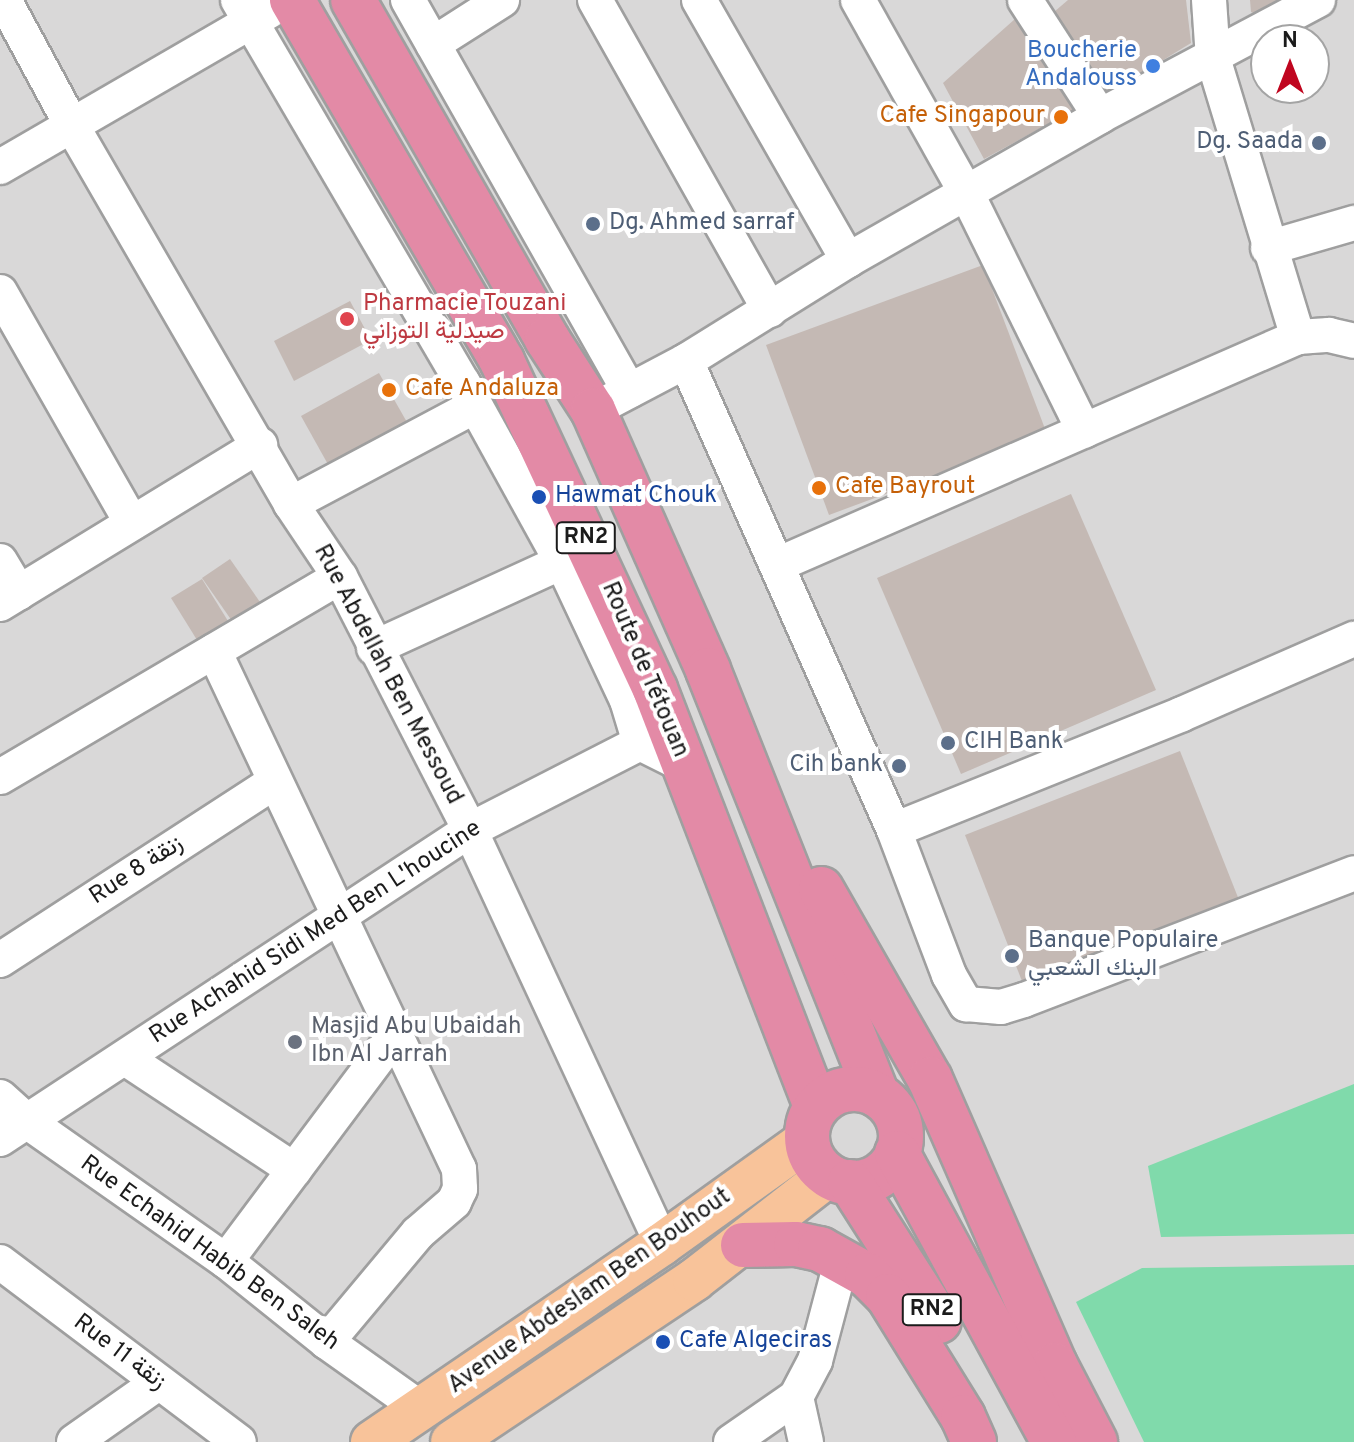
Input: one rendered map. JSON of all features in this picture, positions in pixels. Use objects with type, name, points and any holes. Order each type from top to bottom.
[{"type":"highway","name":"Route de Tétouan","points":[[289,0],[502,361],[655,689],[686,766],[825,1151],[941,1325],[1007,1442]]},
{"type":"highway","name":"RN2","points":[[353,0],[547,339],[611,401],[730,727],[877,1095],[895,1114],[900,1140],[897,1153],[1054,1442]]},
{"type":"highway","points":[[730,727],[930,1079],[1055,1365],[1095,1442]]},
{"type":"highway","points":[[877,1095],[844,1089],[829,1096],[825,1151],[873,1178],[891,1167],[897,1153]]},
{"type":"highway","points":[[1001,1242],[1030,1397]]},
{"type":"highway","points":[[743,1245],[796,1244],[842,1259],[867,1275],[888,1296],[968,1429]]},
{"type":"highway","points":[[941,1325],[968,1429]]},
{"type":"main road","name":"Avenue Abdeslam Ben Bouhout","points":[[372,1442],[662,1244],[825,1151]]},
{"type":"main road","name":"Avenue Abdeslam Ben Bouhout","points":[[452,1442],[743,1245],[825,1151]]},
{"type":"street","name":"Rue Abdellah Ben Messoud","points":[[4,0],[72,126],[260,445],[291,504],[340,577],[470,830],[662,1244]]},
{"type":"street","points":[[0,167],[72,126],[244,11],[289,0]]},
{"type":"street","points":[[408,0],[433,44],[611,401],[686,361],[848,260],[1100,116],[1318,0]]},
{"type":"street","points":[[433,44],[502,0]]},
{"type":"street","points":[[595,0],[770,310]]},
{"type":"street","points":[[699,0],[848,260]]},
{"type":"street","points":[[858,0],[967,194],[1084,431]]},
{"type":"street","points":[[1025,0],[1100,116]]},
{"type":"street","points":[[1209,0],[1213,58],[1268,248],[1298,337]]},
{"type":"street","points":[[244,11],[475,406],[562,562],[627,700],[640,743],[686,766]]},
{"type":"street","points":[[1268,248],[1354,223]]},
{"type":"street","points":[[0,292],[132,523]]},
{"type":"street","points":[[779,564],[1298,337],[1329,335],[1354,341]]},
{"type":"street","points":[[686,361],[779,564],[894,830],[957,992],[966,1004],[977,1008],[1001,1007],[1024,1000],[1354,873]]},
{"type":"street","points":[[291,504],[475,406]]},
{"type":"street","points":[[0,561],[10,598],[260,445]]},
{"type":"street","points":[[374,648],[562,562]]},
{"type":"street","points":[[0,777],[340,577]]},
{"type":"street","points":[[894,830],[1182,714],[1354,639]]},
{"type":"street","points":[[214,651],[459,1169],[460,1189],[454,1202],[418,1233],[327,1342]]},
{"type":"street","name":"Rue Achahid Sidi Med Ben L'houcine","points":[[14,1130],[470,830],[640,743]]},
{"type":"street","name":"Rue 8 زنقة","points":[[0,960],[274,782]]},
{"type":"street","points":[[226,1261],[395,1035]]},
{"type":"street","points":[[125,1058],[294,1170]]},
{"type":"street","name":"Rue Echahid Habib Ben Saleh","points":[[0,1097],[14,1130],[226,1261],[327,1342],[420,1408]]},
{"type":"street","points":[[731,1442],[796,1397],[815,1361],[842,1259]]},
{"type":"street","name":"Rue 11 زنقة","points":[[7,1279],[239,1442]]},
{"type":"street","points":[[74,1442],[158,1383]]},
{"type":"street","points":[[796,1397],[806,1442]]},
{"type":"shaded area","points":[[0,0],[1354,0],[1354,1442],[0,1442]]},
{"type":"green space","points":[[1354,1084],[1354,1234],[1161,1237],[1148,1166]]},
{"type":"green space","points":[[1354,1265],[1354,1442],[1144,1442],[1076,1302],[1142,1268]]},
{"type":"building","points":[[1068,0],[1186,0],[1191,43],[1106,95],[1054,12]]},
{"type":"building","points":[[1250,0],[1306,0],[1274,20],[1251,12]]},
{"type":"building","points":[[1024,11],[1081,106],[984,159],[943,83]]},
{"type":"building","points":[[983,265],[1047,434],[829,515],[766,345]]},
{"type":"building","points":[[350,301],[371,340],[294,381],[274,341]]},
{"type":"building","points":[[379,373],[408,424],[330,468],[301,416]]},
{"type":"building","points":[[1071,494],[1156,690],[961,774],[877,578]]},
{"type":"building","points":[[230,559],[260,602],[232,621],[202,578]]},
{"type":"building","points":[[202,579],[228,621],[197,640],[171,598]]},
{"type":"building","points":[[1180,751],[1243,910],[1027,994],[965,835]]},
{"type":"place","name":"Boucherie Andalouss","points":[[1153,66]]},
{"type":"place","name":"Cafe Singapour","points":[[1061,117]]},
{"type":"place","name":"Dg. Saada","points":[[1319,143]]},
{"type":"place","name":"Dg. Ahmed sarraf","points":[[593,224]]},
{"type":"place","name":"Pharmacie Touzani صيدلية التوزاني","points":[[347,319]]},
{"type":"place","name":"Cafe Andaluza","points":[[389,390]]},
{"type":"place","name":"Cafe Bayrout","points":[[819,488]]},
{"type":"place","name":"Hawmat Chouk","points":[[539,497]]},
{"type":"place","name":"CIH Bank","points":[[948,743]]},
{"type":"place","name":"Cih bank","points":[[899,766]]},
{"type":"place","name":"Banque Populaire البنك الشعبي","points":[[1012,956]]},
{"type":"place","name":"Masjid Abu Ubaidah Ibn Al Jarrah","points":[[295,1042]]},
{"type":"place","name":"Cafe Algeciras","points":[[663,1342]]}]
